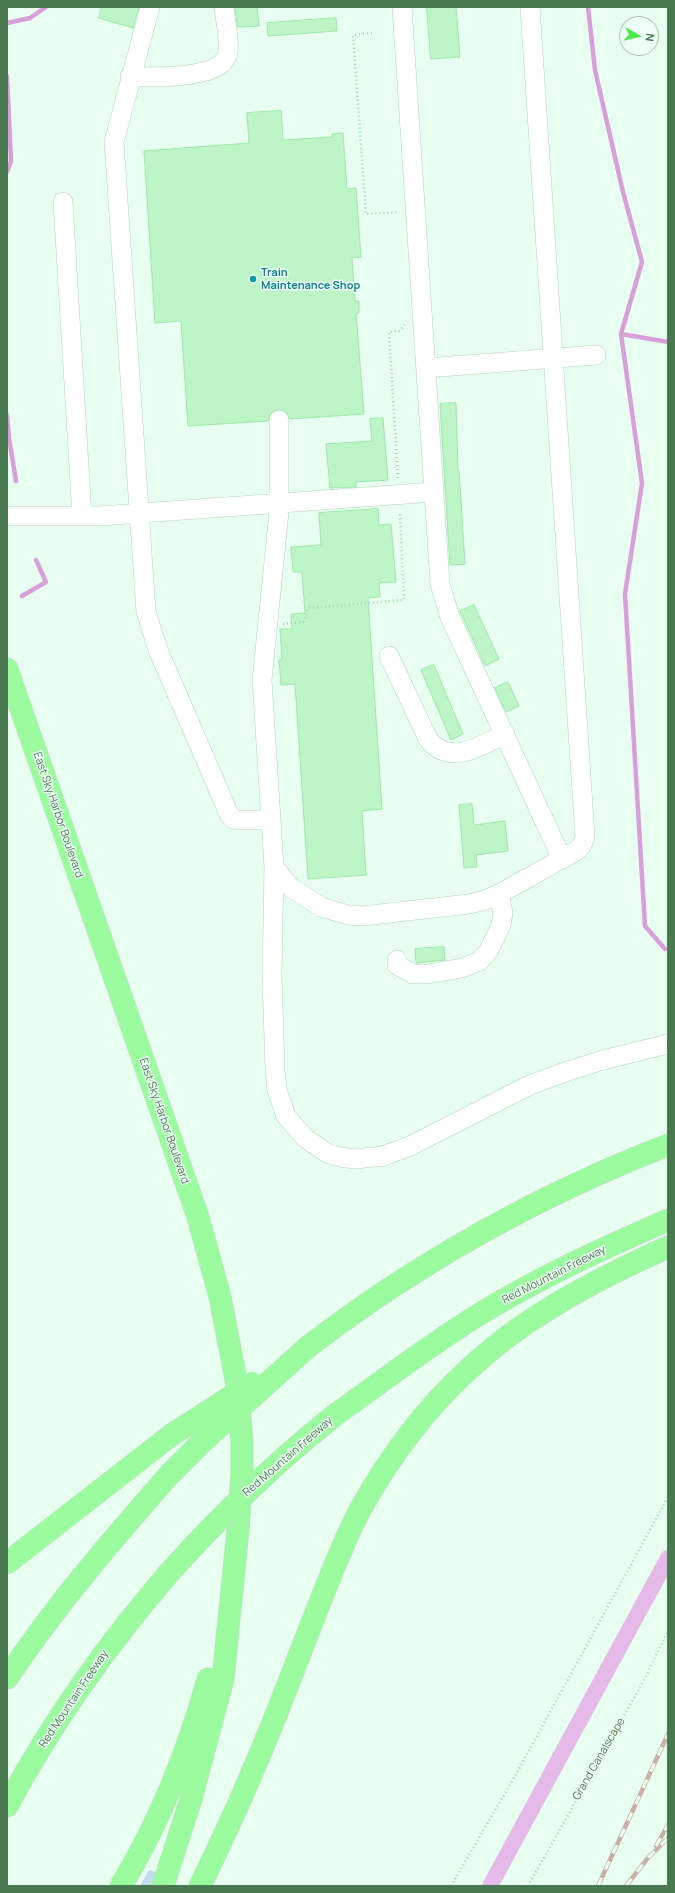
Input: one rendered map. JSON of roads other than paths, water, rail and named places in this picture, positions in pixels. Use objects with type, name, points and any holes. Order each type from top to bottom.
[{"type":"highway","name":"East Sky Harbor Boulevard","points":[[7,669],[188,1189],[214,1271],[237,1385],[241,1434],[240,1502],[232,1588]]},
{"type":"highway","points":[[7,1563],[170,1436],[309,1346],[340,1322],[411,1274],[486,1229],[562,1190],[668,1145]]},
{"type":"highway","name":"Red Mountain Freeway","points":[[7,1806],[60,1717],[144,1602],[169,1573],[237,1502],[300,1444],[335,1415],[410,1360],[498,1304],[577,1261],[668,1220]]},
{"type":"highway","points":[[200,1886],[257,1760],[348,1536],[374,1486],[402,1444],[469,1368],[511,1334],[570,1296],[668,1248]]},
{"type":"highway","points":[[7,1678],[61,1602],[96,1558],[170,1474],[309,1346]]},
{"type":"highway","points":[[122,1886],[152,1832],[181,1765],[206,1686],[232,1588]]},
{"type":"highway","points":[[163,1886],[191,1799],[223,1679],[232,1588]]},
{"type":"lane","points":[[150,7],[130,76],[114,142],[138,513],[147,618],[191,727],[231,817],[238,820],[271,820]]},
{"type":"lane","points":[[130,76],[196,74],[212,70],[222,64],[228,53],[224,7]]},
{"type":"lane","points":[[402,7],[438,565],[444,602],[562,859]]},
{"type":"lane","points":[[274,867],[288,886],[321,908],[348,915],[378,915],[469,904],[499,894],[580,848],[584,842],[586,832],[530,7]]},
{"type":"lane","points":[[63,202],[82,516]]},
{"type":"lane","points":[[426,368],[596,355]]},
{"type":"lane","points":[[279,420],[280,504],[262,680],[274,867],[272,976],[277,1090],[286,1116],[294,1127],[314,1146],[327,1153],[340,1157],[368,1159],[390,1154],[410,1146],[536,1083],[603,1060],[668,1044]]},
{"type":"lane","points":[[7,516],[82,516],[138,513],[434,492]]},
{"type":"lane","points":[[390,656],[428,739],[433,746],[447,752],[465,752],[505,734]]},
{"type":"lane","points":[[396,960],[397,965],[413,974],[444,972],[480,961],[489,950],[501,925],[503,913],[499,894]]},
{"type":"waterway","points":[[7,23],[30,18],[46,7]]},
{"type":"waterway","points":[[588,7],[595,70],[623,192],[642,262],[621,334],[642,483],[625,594],[645,926],[665,949]]},
{"type":"waterway","points":[[7,76],[11,161],[7,172]]},
{"type":"waterway","points":[[621,334],[668,342]]},
{"type":"waterway","points":[[7,415],[16,481]]},
{"type":"waterway","points":[[22,596],[46,582],[36,560]]},
{"type":"waterway","points":[[490,1886],[668,1558]]},
{"type":"railway","points":[[598,1886],[668,1734]]},
{"type":"railway","points":[[656,1846],[668,1825]]},
{"type":"railway","points":[[626,1886],[647,1859],[668,1838]]},
{"type":"place","name":"Train Maintenance Shop","points":[[253,279]]}]
